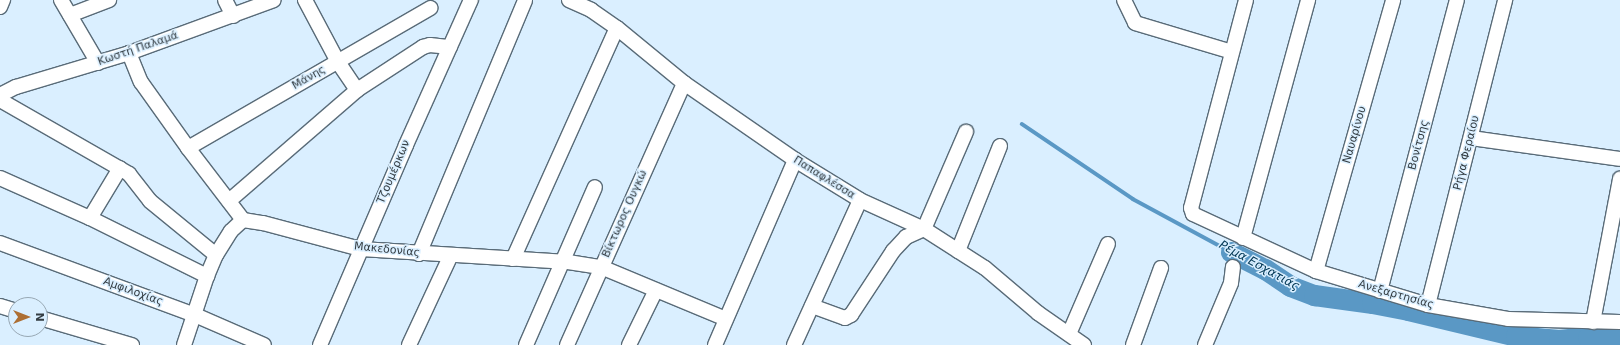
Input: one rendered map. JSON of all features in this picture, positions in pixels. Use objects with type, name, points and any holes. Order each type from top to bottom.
[{"type":"street","points":[[0,7],[3,0]]},
{"type":"street","points":[[60,0],[98,63]]},
{"type":"street","points":[[70,15],[109,0]]},
{"type":"street","points":[[225,0],[233,16]]},
{"type":"street","name":"Κωστή Παλαμά","points":[[0,95],[16,87],[129,53],[274,0]]},
{"type":"street","points":[[305,0],[338,62],[357,90]]},
{"type":"street","name":"Τζουμέρκων","points":[[320,345],[471,0]]},
{"type":"street","points":[[419,254],[525,0]]},
{"type":"street","name":"Παπαφλέσσα","points":[[569,0],[591,10],[617,28],[684,83],[795,160],[860,200],[924,230],[984,268],[1038,313],[1084,345]]},
{"type":"street","points":[[1124,0],[1134,23],[1232,52],[1246,0]]},
{"type":"street","points":[[1243,238],[1308,0]]},
{"type":"street","name":"Ναυαρίνου","points":[[1316,271],[1393,0]]},
{"type":"street","name":"Βονίτσης","points":[[1380,291],[1457,0]]},
{"type":"street","name":"Ρήγα Φεραίου","points":[[1428,305],[1505,0]]},
{"type":"street","name":"Μάνης","points":[[188,148],[430,8]]},
{"type":"street","points":[[513,259],[617,28]]},
{"type":"street","points":[[229,201],[357,90],[423,47],[430,45],[450,48]]},
{"type":"street","name":"Ανεξαρτησίας","points":[[1232,52],[1191,208],[1193,214],[1316,271],[1428,305],[1508,319],[1620,322]]},
{"type":"street","points":[[129,53],[142,82],[188,148],[243,220],[230,231],[216,255],[207,276],[184,345]]},
{"type":"street","name":"Βίκτωρος Ουγκώ","points":[[567,345],[684,83]]},
{"type":"street","points":[[0,100],[130,174],[150,201],[216,255]]},
{"type":"street","points":[[812,306],[845,318],[851,315],[892,251],[906,237],[924,230],[966,132]]},
{"type":"street","points":[[1471,138],[1620,159]]},
{"type":"street","points":[[958,251],[1000,146]]},
{"type":"street","points":[[715,345],[795,160]]},
{"type":"street","points":[[90,218],[120,168]]},
{"type":"street","points":[[0,178],[90,218],[207,276]]},
{"type":"street","points":[[1593,322],[1620,179]]},
{"type":"street","points":[[526,345],[595,187]]},
{"type":"street","points":[[794,345],[860,200]]},
{"type":"street","name":"Μακεδονίας","points":[[243,220],[263,223],[361,249],[419,254],[562,261],[601,267],[726,319]]},
{"type":"street","name":"Αμφιλοχίας","points":[[0,243],[195,315],[264,345]]},
{"type":"street","points":[[1070,334],[1108,244]]},
{"type":"street","points":[[409,345],[451,255]]},
{"type":"street","points":[[1205,345],[1231,283],[1233,267]]},
{"type":"street","points":[[1133,345],[1162,268]]},
{"type":"street","points":[[629,345],[656,290]]},
{"type":"street","points":[[48,320],[132,345]]},
{"type":"waterway","name":"Ρέμα Εσχατιάς","points":[[1022,124],[1133,199],[1231,252]]},
{"type":"waterway","name":"Ρέμα Εσχατιάς","points":[[1231,252],[1265,269],[1290,286],[1314,295],[1372,303],[1408,310],[1516,336],[1559,340],[1588,337],[1620,338]]}]
